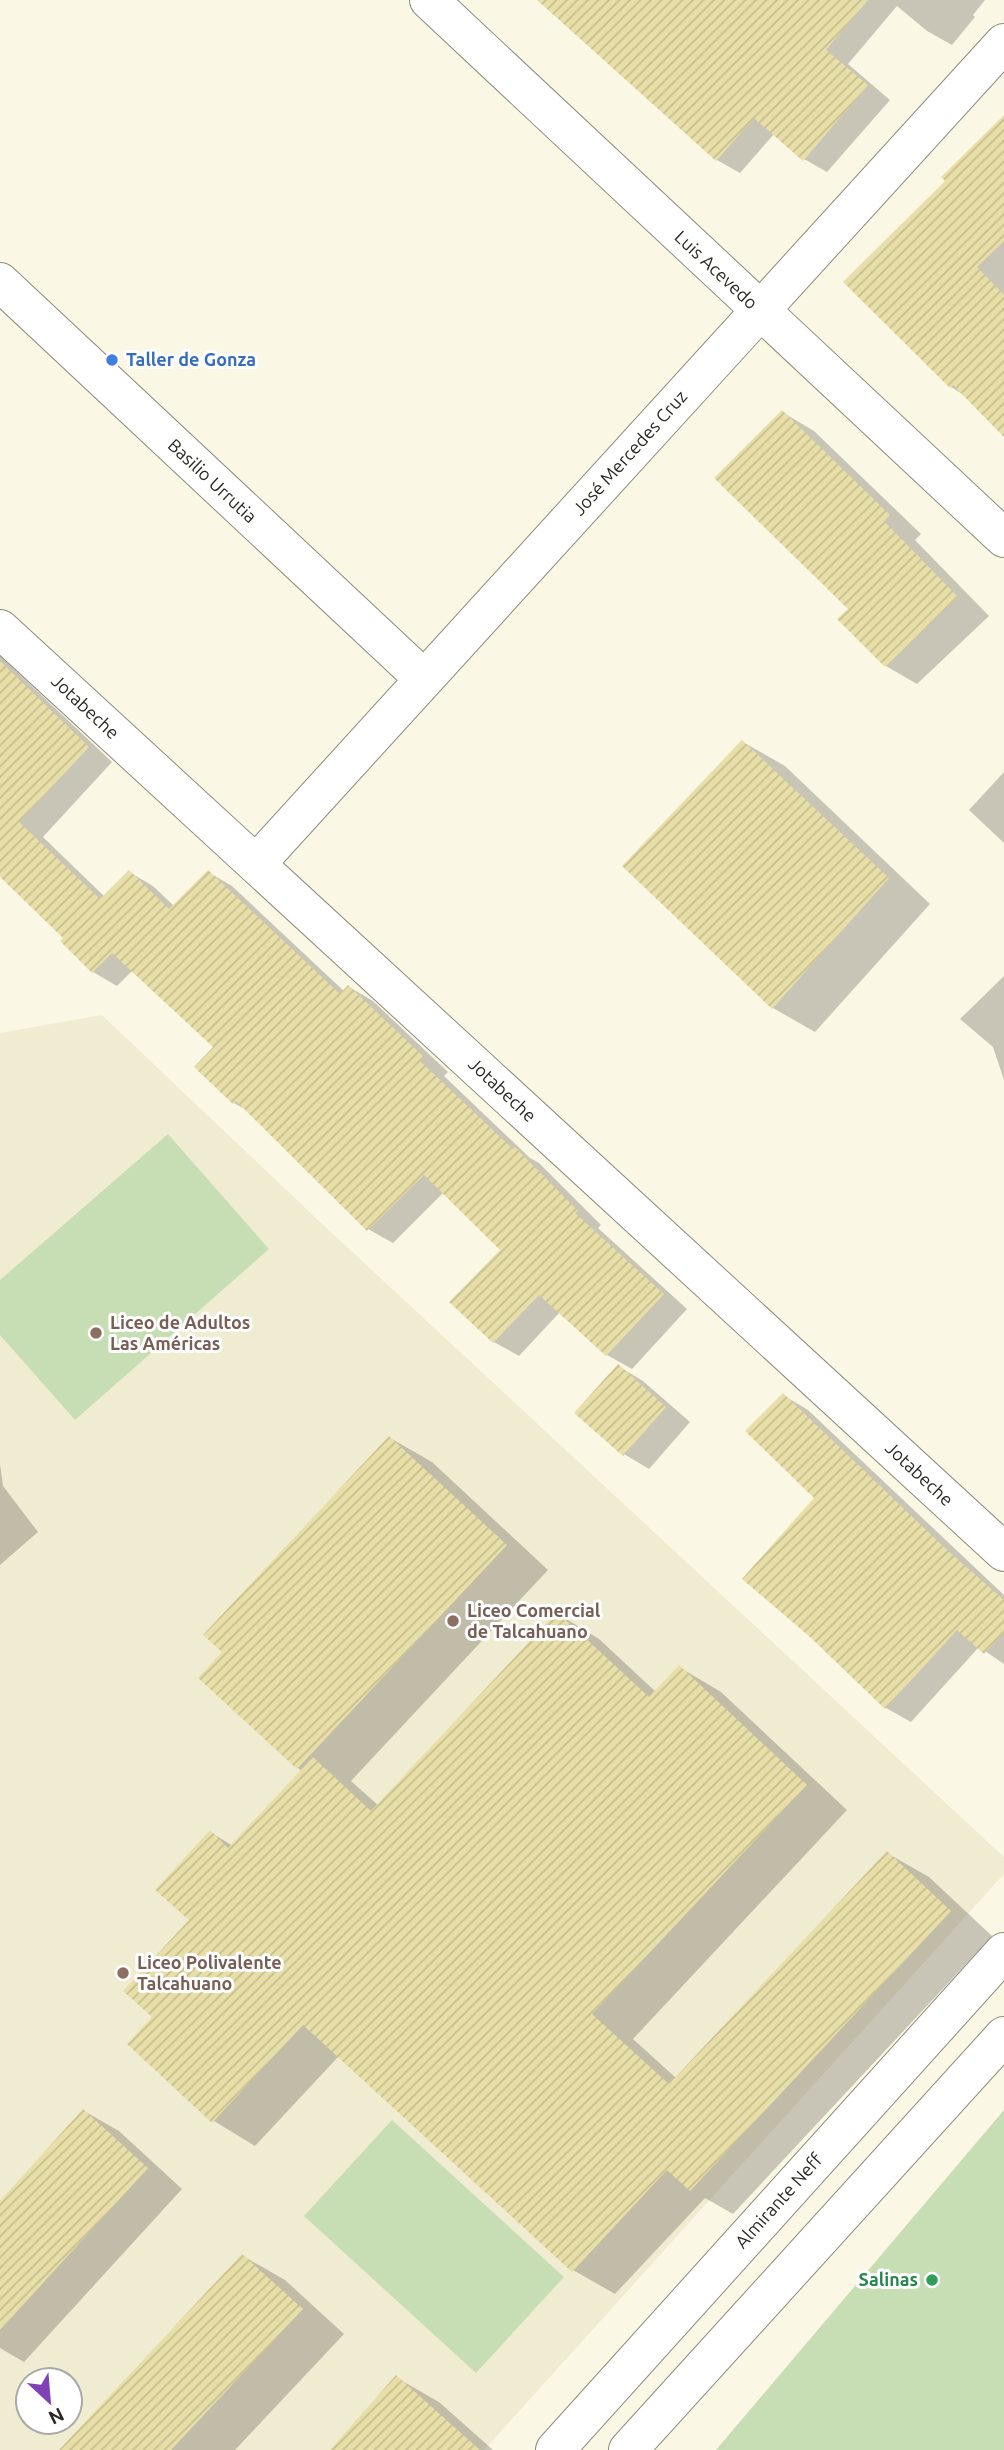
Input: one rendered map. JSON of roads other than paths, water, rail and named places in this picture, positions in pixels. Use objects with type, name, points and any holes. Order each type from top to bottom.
[{"type":"street","name":"Luis Acevedo","points":[[429,0],[1004,538]]},
{"type":"street","name":"José Mercedes Cruz","points":[[256,864],[1004,43]]},
{"type":"street","name":"Basilio Urrutia","points":[[0,282],[424,679]]},
{"type":"street","name":"Jotabeche","points":[[0,629],[1004,1552]]},
{"type":"street","name":"Almirante Neff","points":[[555,2450],[1004,1952]]},
{"type":"street","points":[[628,2450],[1004,2036]]},
{"type":"place","name":"Taller de Gonza","points":[[112,360]]},
{"type":"place","name":"Liceo de Adultos Las Américas","points":[[96,1333]]},
{"type":"place","name":"Liceo Comercial de Talcahuano","points":[[453,1621]]},
{"type":"place","name":"Liceo Polivalente Talcahuano","points":[[123,1973]]},
{"type":"place","name":"Salinas","points":[[932,2280]]}]
